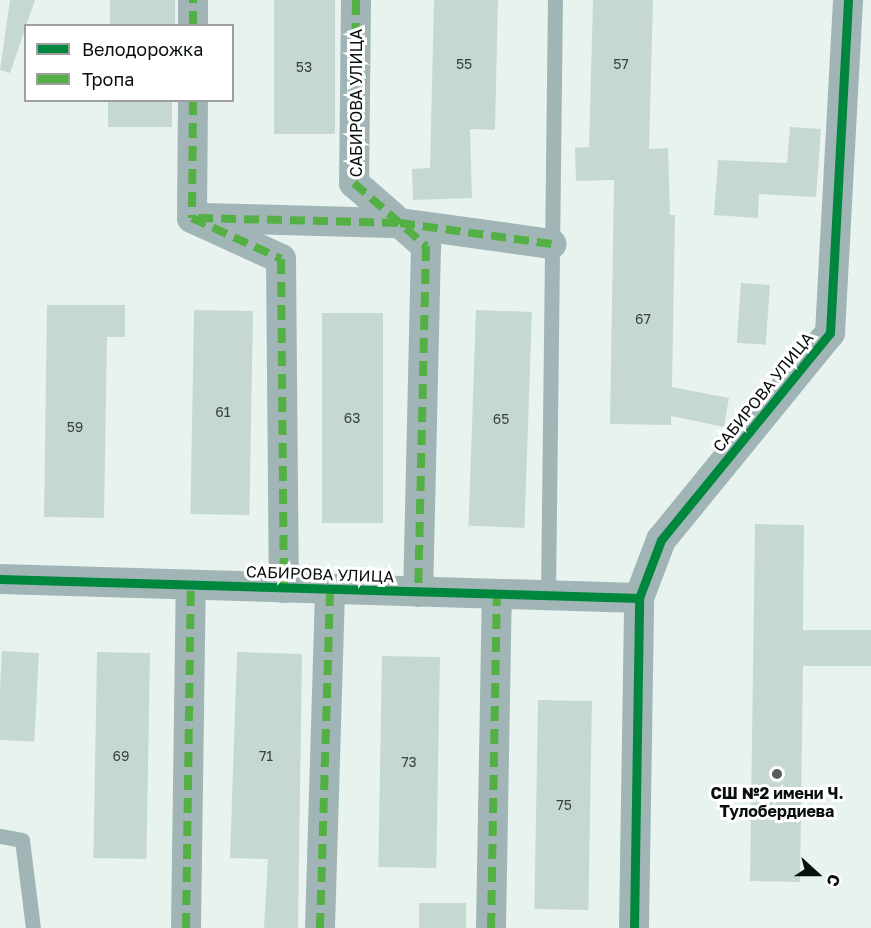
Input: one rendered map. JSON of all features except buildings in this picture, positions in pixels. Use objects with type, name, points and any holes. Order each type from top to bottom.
[{"type":"street","points":[[193,0],[193,24]]},
{"type":"street","name":"САБИРОВА УЛИЦА","points":[[356,0],[354,183],[426,246],[418,592]]},
{"type":"street","name":"САБИРОВА УЛИЦА","points":[[634,928],[639,598],[662,540],[830,333],[848,0]]},
{"type":"street","points":[[193,102],[192,218],[400,223],[552,244]]},
{"type":"street","name":"САБИРОВА УЛИЦА","points":[[192,218],[281,258],[284,588]]},
{"type":"street","name":"САБИРОВА УЛИЦА","points":[[0,579],[639,598]]},
{"type":"street","points":[[186,928],[191,585]]},
{"type":"street","name":"САБИРОВА УЛИЦА","points":[[320,928],[330,589]]},
{"type":"street","points":[[491,928],[497,594]]},
{"type":"lane","points":[[548,595],[555,0]]},
{"type":"lane","points":[[0,836],[22,840],[33,928]]},
{"type":"marked path","points":[[193,0],[193,24]]},
{"type":"marked path","points":[[356,0],[354,183],[426,246],[418,592]]},
{"type":"marked path","points":[[193,102],[192,218],[281,259],[284,588]]},
{"type":"marked path","points":[[198,218],[400,223],[552,244]]},
{"type":"marked path","points":[[186,928],[191,585]]},
{"type":"marked path","points":[[320,928],[330,589]]},
{"type":"marked path","points":[[491,928],[497,594]]},
{"type":"cycle path","points":[[634,928],[639,598],[661,540],[830,333],[848,0]]},
{"type":"cycle path","points":[[0,579],[639,598]]},
{"type":"place","name":"СШ №2 имени Ч. Тулобердиева","points":[[777,774]]}]
